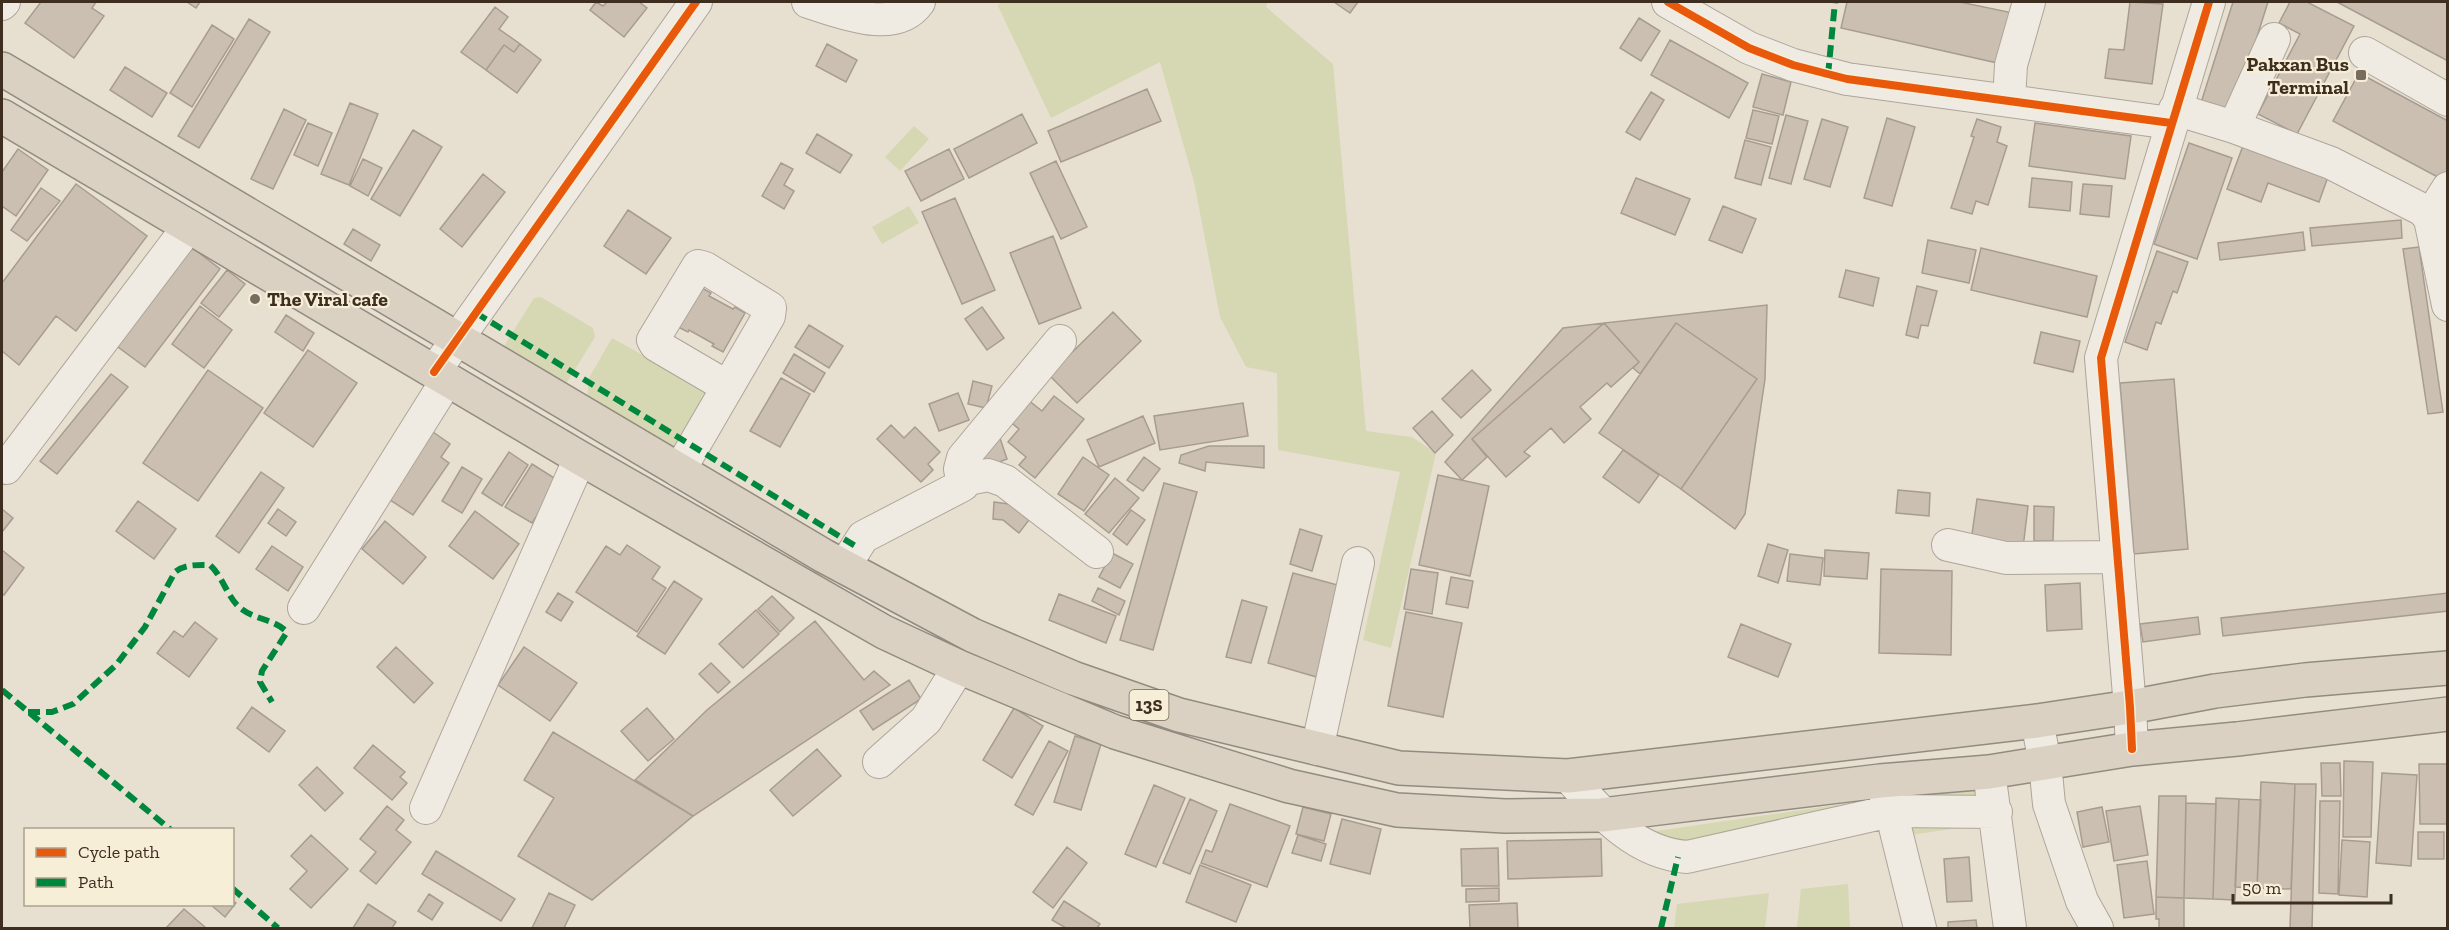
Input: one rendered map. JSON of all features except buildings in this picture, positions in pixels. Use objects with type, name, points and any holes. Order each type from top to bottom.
[{"type":"highway","name":"13S","points":[[2,69],[834,562],[972,635],[1073,678],[1179,716],[1399,768],[1568,776],[2037,721],[2216,691],[2305,680],[2448,668]]},
{"type":"highway","name":"13S","points":[[2,116],[580,458],[884,632],[959,667],[1115,732],[1311,791],[1398,810],[1505,816],[1602,814],[1885,796],[1989,772],[2132,749],[2448,714]]},
{"type":"highway","points":[[804,587],[834,562]]},
{"type":"street","points":[[304,608],[441,376],[457,340],[696,2]]},
{"type":"street","points":[[808,2],[851,15],[889,20],[914,9],[919,2]]},
{"type":"street","points":[[1668,2],[1749,48],[1793,65],[1847,79],[2009,101],[2173,116],[2234,127],[2331,163],[2427,214],[2448,305]]},
{"type":"street","points":[[2009,101],[2011,65],[2029,2]]},
{"type":"street","points":[[2132,749],[2101,358],[2209,2]]},
{"type":"street","points":[[2234,127],[2274,39]]},
{"type":"street","points":[[2365,53],[2448,100]]},
{"type":"street","points":[[2427,214],[2436,207],[2448,188]]},
{"type":"street","points":[[6,468],[189,226]]},
{"type":"street","points":[[834,562],[863,537],[960,488],[963,485],[960,464],[963,458],[1060,341]]},
{"type":"street","points":[[678,471],[726,386]]},
{"type":"street","points":[[426,808],[580,458]]},
{"type":"street","points":[[963,480],[988,474],[1005,481],[1097,552]]},
{"type":"street","points":[[1948,545],[2006,558],[2118,557]]},
{"type":"street","points":[[1317,749],[1358,563]]},
{"type":"street","points":[[879,762],[926,720],[959,667]]},
{"type":"street","points":[[2037,721],[2045,762],[2049,804],[2082,901],[2097,928]]},
{"type":"street","points":[[1989,772],[2010,928]]},
{"type":"street","points":[[1568,776],[1602,814],[1635,841],[1678,857],[1687,857],[1885,796],[1996,812]]},
{"type":"street","points":[[1885,796],[1920,928]]},
{"type":"green space","points":[[1001,2],[1268,2],[1266,7],[1333,64],[1366,431],[1412,437],[1436,453],[1391,648],[1363,640],[1400,472],[1278,450],[1277,373],[1246,367],[1220,317],[1194,182],[1160,62],[1051,118],[998,6]]},
{"type":"green space","points":[[914,126],[929,139],[900,171],[885,157]]},
{"type":"green space","points":[[909,206],[919,223],[882,244],[872,227]]},
{"type":"green space","points":[[541,297],[593,328],[595,337],[566,384],[504,346],[534,298]]},
{"type":"green space","points":[[612,338],[709,392],[680,445],[671,451],[587,399],[589,378]]},
{"type":"green space","points":[[2001,781],[1971,826],[1911,835],[1879,828],[1714,845],[1636,834]]},
{"type":"green space","points":[[1848,884],[1850,928],[1797,928],[1801,889]]},
{"type":"green space","points":[[1769,893],[1765,928],[1674,928],[1677,904]]},
{"type":"marked path","points":[[1828,75],[1835,2]]},
{"type":"marked path","points":[[476,313],[857,547]]},
{"type":"marked path","points":[[28,712],[52,712],[73,704],[116,665],[145,627],[175,572],[187,566],[196,565],[210,565],[237,605],[243,610],[287,632],[262,671],[260,682],[272,702]]},
{"type":"marked path","points":[[2,690],[169,828]]},
{"type":"marked path","points":[[1661,928],[1678,857]]},
{"type":"marked path","points":[[234,890],[278,928]]},
{"type":"cycle path","points":[[434,372],[696,2]]},
{"type":"cycle path","points":[[1668,2],[1749,48],[1793,65],[1847,79],[2171,123]]},
{"type":"cycle path","points":[[2132,749],[2101,358],[2209,2]]},
{"type":"place","name":"Pakxan Bus Terminal","points":[[2361,75]]},
{"type":"place","name":"The Viral cafe","points":[[255,299]]}]
